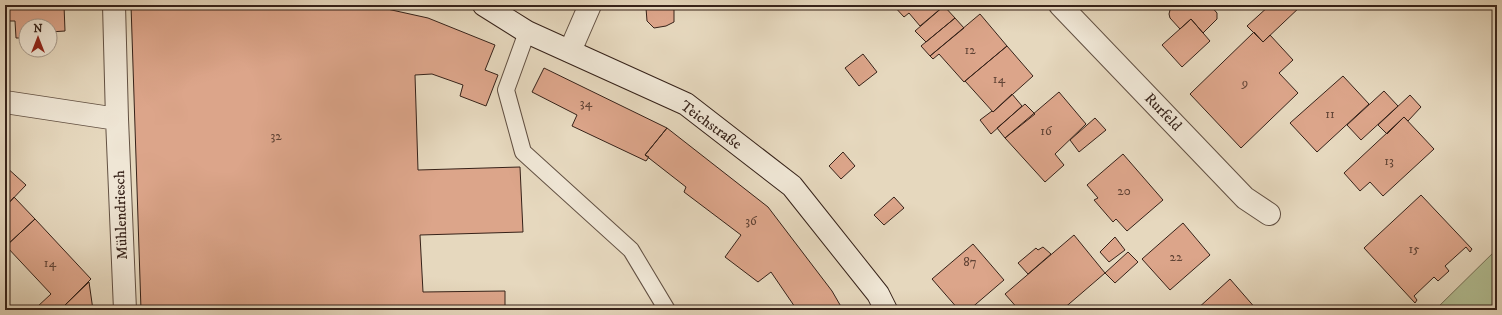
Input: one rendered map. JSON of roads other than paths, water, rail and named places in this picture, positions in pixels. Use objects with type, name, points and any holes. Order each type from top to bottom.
[{"type":"street","name":"Mühlendriesch","points":[[114,5],[125,310]]},
{"type":"street","name":"Teichstraße","points":[[484,5],[527,32],[686,104],[792,186],[878,294],[886,310]]},
{"type":"street","points":[[570,52],[590,5]]},
{"type":"street","name":"Rurfeld","points":[[1060,5],[1245,198],[1269,214]]},
{"type":"street","points":[[5,102],[117,119]]},
{"type":"lane","points":[[527,32],[506,90],[523,152],[631,250],[667,310]]}]
